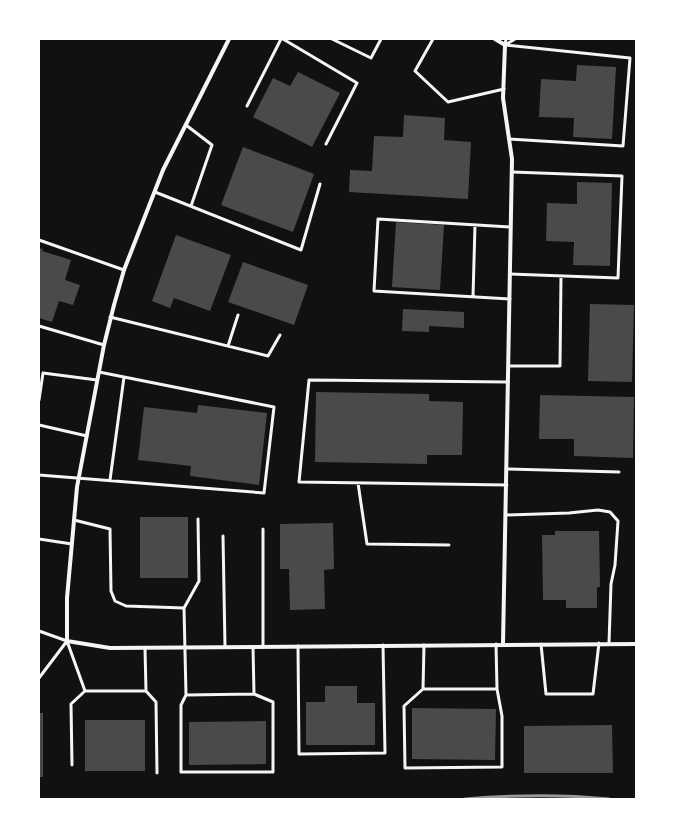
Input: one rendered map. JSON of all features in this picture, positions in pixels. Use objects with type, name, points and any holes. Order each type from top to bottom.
[{"type":"street","points":[[230,39],[163,170],[124,270],[110,317],[79,477],[67,598],[67,641],[110,648],[636,644]]},
{"type":"street","points":[[495,39],[505,45],[503,98],[512,172],[503,644]]},
{"type":"lane","points":[[247,106],[282,39],[357,83],[326,144]]},
{"type":"lane","points":[[332,39],[371,58],[381,39]]},
{"type":"lane","points":[[433,39],[415,71],[448,102],[504,89]]},
{"type":"lane","points":[[505,45],[506,39]]},
{"type":"lane","points":[[505,45],[515,39]]},
{"type":"lane","points":[[505,45],[630,58],[623,146],[509,139]]},
{"type":"lane","points":[[186,125],[212,145],[191,206]]},
{"type":"lane","points":[[510,274],[618,278],[622,176],[512,172]]},
{"type":"lane","points":[[155,192],[301,250],[320,184]]},
{"type":"lane","points":[[510,227],[378,219],[374,292],[510,299]]},
{"type":"lane","points":[[473,297],[475,225]]},
{"type":"lane","points":[[39,240],[124,270]]},
{"type":"lane","points":[[509,366],[560,366],[561,276]]},
{"type":"lane","points":[[228,346],[238,314]]},
{"type":"lane","points":[[110,317],[268,356],[280,335]]},
{"type":"lane","points":[[39,326],[104,345]]},
{"type":"lane","points":[[39,475],[264,493],[274,407],[99,372]]},
{"type":"lane","points":[[39,400],[43,373],[97,380]]},
{"type":"lane","points":[[110,480],[124,377]]},
{"type":"lane","points":[[506,484],[299,482],[310,380],[508,382]]},
{"type":"lane","points":[[39,425],[87,436]]},
{"type":"lane","points":[[507,469],[619,472]]},
{"type":"lane","points":[[358,483],[366,544],[449,545]]},
{"type":"lane","points":[[506,515],[568,513],[598,510],[610,512],[618,521],[615,565],[611,584],[609,644]]},
{"type":"lane","points":[[186,695],[254,694],[273,702],[273,772],[181,772],[181,705],[186,695],[184,608],[199,581],[198,519]]},
{"type":"lane","points":[[74,520],[110,529],[111,591],[115,601],[126,606],[184,608]]},
{"type":"lane","points":[[263,529],[263,646]]},
{"type":"lane","points":[[223,536],[225,647]]},
{"type":"lane","points":[[39,539],[72,544]]},
{"type":"lane","points":[[39,631],[67,641]]},
{"type":"lane","points":[[39,678],[67,641]]},
{"type":"lane","points":[[67,641],[85,691]]},
{"type":"lane","points":[[496,644],[497,689],[502,716],[502,767],[405,768],[404,706],[423,689],[497,689]]},
{"type":"lane","points":[[541,644],[546,694],[593,694],[599,644]]},
{"type":"lane","points":[[298,646],[299,754],[385,753],[383,645]]},
{"type":"lane","points":[[423,689],[424,645]]},
{"type":"lane","points":[[253,646],[254,694]]},
{"type":"lane","points":[[145,648],[146,691],[156,702],[157,773]]},
{"type":"lane","points":[[72,765],[71,704],[85,691],[146,691]]},
{"type":"building","points":[[577,65],[616,67],[612,139],[573,137],[574,118],[539,117],[541,79],[576,81]]},
{"type":"building","points":[[298,72],[340,93],[312,147],[253,117],[273,78],[290,86]]},
{"type":"building","points":[[404,115],[445,118],[444,140],[471,142],[468,199],[349,192],[350,170],[372,171],[374,136],[403,137]]},
{"type":"building","points":[[243,147],[314,174],[293,232],[221,205]]},
{"type":"building","points":[[577,182],[612,183],[610,266],[573,265],[574,242],[546,241],[547,203],[577,204]]},
{"type":"building","points":[[396,222],[444,225],[440,290],[392,287]]},
{"type":"building","points":[[176,235],[231,255],[210,311],[174,298],[170,308],[152,301]]},
{"type":"building","points":[[39,248],[43,249],[42,251],[71,260],[65,280],[80,285],[73,305],[59,301],[52,322],[39,318]]},
{"type":"building","points":[[243,262],[308,285],[294,325],[228,302]]},
{"type":"building","points":[[590,304],[634,305],[632,382],[588,381]]},
{"type":"building","points":[[403,309],[464,312],[464,328],[429,326],[429,332],[402,331]]},
{"type":"building","points":[[316,392],[429,394],[429,401],[463,402],[462,455],[427,455],[427,464],[315,462]]},
{"type":"building","points":[[540,395],[634,397],[633,458],[574,456],[574,439],[539,439]]},
{"type":"building","points":[[198,405],[267,413],[259,485],[190,476],[191,466],[138,460],[144,407],[197,413]]},
{"type":"building","points":[[140,517],[188,517],[188,578],[140,578]]},
{"type":"building","points":[[333,523],[334,569],[324,570],[325,609],[290,610],[289,569],[280,569],[280,524]]},
{"type":"building","points":[[555,531],[599,531],[600,587],[597,587],[597,608],[566,608],[566,600],[543,600],[542,535],[555,535]]},
{"type":"building","points":[[325,686],[357,686],[357,703],[375,703],[375,745],[306,745],[306,702],[325,702]]},
{"type":"building","points":[[412,708],[496,709],[495,760],[412,759]]},
{"type":"building","points":[[39,713],[43,713],[43,777],[39,777]]},
{"type":"building","points":[[85,720],[145,720],[145,771],[85,771]]},
{"type":"building","points":[[266,721],[266,764],[189,765],[189,722]]},
{"type":"building","points":[[612,725],[613,773],[524,773],[524,726]]},
{"type":"railway","points":[[465,799],[537,796],[573,796],[609,799]]}]
